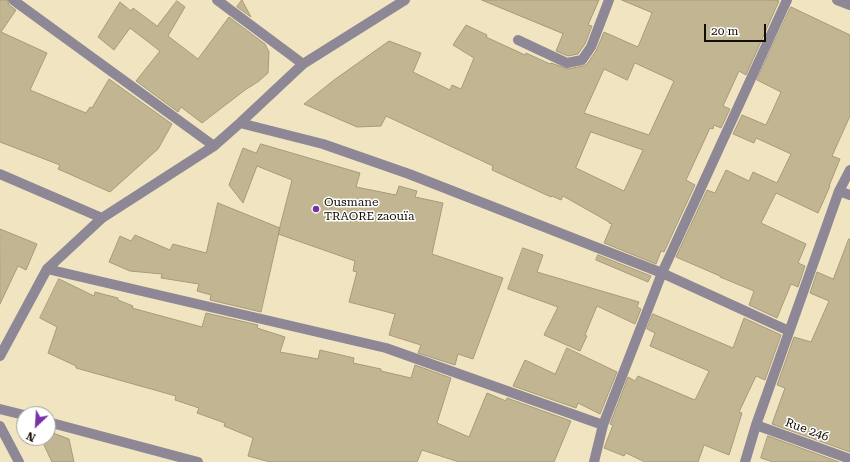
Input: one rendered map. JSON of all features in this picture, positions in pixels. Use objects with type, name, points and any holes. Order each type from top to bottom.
[{"type":"street","points":[[13,0],[214,146]]},
{"type":"street","points":[[217,0],[303,64]]},
{"type":"street","points":[[0,356],[47,269],[102,218],[214,146],[303,64],[405,0]]},
{"type":"street","points":[[518,40],[567,63],[582,60],[591,46],[609,0]]},
{"type":"street","points":[[594,462],[603,425],[662,273],[787,0]]},
{"type":"street","points":[[837,0],[850,5]]},
{"type":"street","points":[[240,123],[323,144],[409,174],[662,273],[789,331]]},
{"type":"street","points":[[745,462],[756,425],[839,191],[850,170]]},
{"type":"street","points":[[0,174],[102,218]]},
{"type":"street","points":[[839,191],[850,195]]},
{"type":"street","points":[[47,269],[386,348],[603,425]]},
{"type":"street","points":[[0,409],[16,413]]},
{"type":"street","points":[[56,424],[198,462]]},
{"type":"street","name":"Rue 246","points":[[756,425],[850,459]]},
{"type":"street","points":[[0,426],[19,462]]},
{"type":"building","points":[[0,0],[7,0],[9,5],[16,10],[1,32],[47,53],[30,90],[86,113],[90,107],[92,108],[109,79],[172,124],[158,149],[110,192],[58,169],[60,165],[0,142]]},
{"type":"building","points":[[242,0],[251,17],[237,7]]},
{"type":"building","points":[[482,0],[599,0],[588,25],[592,26],[585,44],[578,54],[568,56],[556,51],[563,34]]},
{"type":"building","points":[[622,0],[779,1],[746,75],[739,71],[723,106],[730,109],[721,128],[714,125],[713,129],[710,128],[686,180],[695,185],[664,252],[661,251],[656,264],[604,243],[612,224],[563,196],[561,200],[552,196],[551,197],[492,170],[493,166],[386,116],[381,126],[357,127],[304,104],[334,80],[389,41],[421,53],[413,72],[450,90],[452,85],[461,89],[474,58],[453,45],[466,25],[487,35],[486,37],[525,55],[526,53],[550,64],[551,63],[568,69],[587,64],[596,51],[604,32],[638,47],[652,13]],"holes":[[[635,63],[674,81],[649,135],[584,113],[604,69],[627,80]],[[591,132],[643,150],[624,191],[576,168]]]},
{"type":"building","points":[[177,1],[185,7],[168,36],[198,59],[229,17],[265,44],[269,52],[268,73],[202,123],[181,107],[178,112],[136,81],[160,51],[130,28],[114,50],[98,37],[120,2],[131,11],[133,8],[157,26]]},
{"type":"building","points":[[791,7],[850,35],[850,116],[832,156],[840,159],[818,213],[776,193],[761,223],[806,244],[798,263],[805,266],[798,287],[791,284],[777,318],[749,305],[754,291],[676,257],[707,190],[715,193],[726,170],[749,181],[753,172],[777,183],[791,154],[756,138],[754,143],[733,134],[742,115],[766,125],[781,92],[757,80]]},
{"type":"building","points":[[261,144],[360,173],[356,187],[396,195],[399,186],[417,191],[415,197],[443,203],[432,254],[503,278],[473,359],[458,354],[455,365],[418,353],[421,345],[389,335],[395,314],[349,302],[357,272],[353,271],[355,261],[278,234],[292,180],[257,166],[243,203],[229,185],[243,148],[256,153]]},
{"type":"building","points":[[218,203],[280,228],[261,312],[210,300],[211,295],[197,291],[199,284],[161,278],[162,274],[130,271],[109,262],[120,236],[131,241],[135,235],[170,250],[173,244],[206,253]]},
{"type":"building","points":[[0,229],[37,244],[26,270],[18,266],[0,304]]},
{"type":"building","points":[[849,239],[850,452],[772,424],[785,388],[777,385],[794,337],[811,342],[829,301],[810,293],[817,272],[833,279]]},
{"type":"building","points":[[523,248],[543,255],[537,272],[639,302],[637,307],[641,309],[635,324],[597,306],[585,335],[587,336],[580,351],[544,335],[558,307],[508,289]]},
{"type":"building","points":[[598,255],[651,276],[648,282],[596,260]]},
{"type":"building","points":[[59,279],[94,296],[95,292],[118,298],[118,300],[133,306],[132,308],[202,327],[206,313],[258,325],[257,328],[285,337],[280,352],[318,359],[320,350],[354,358],[353,363],[381,369],[381,371],[411,378],[415,365],[451,378],[437,423],[469,437],[487,393],[506,401],[507,398],[571,421],[554,462],[459,462],[422,450],[417,462],[270,462],[248,456],[253,438],[224,426],[225,423],[197,413],[199,408],[175,400],[176,396],[76,368],[76,366],[48,353],[57,327],[40,318]]},
{"type":"building","points":[[653,314],[733,348],[744,318],[781,335],[765,380],[756,376],[739,412],[742,413],[729,455],[704,445],[698,462],[645,462],[626,453],[624,456],[604,448],[613,425],[610,424],[628,377],[635,381],[638,376],[695,400],[709,371],[650,346],[655,333],[647,329]]},
{"type":"building","points":[[567,348],[617,372],[600,414],[578,403],[576,408],[513,386],[525,360],[555,374]]},
{"type":"building","points":[[56,434],[69,439],[74,462],[52,462],[44,446],[56,446]]},
{"type":"building","points":[[768,436],[839,462],[773,462],[761,458]]},
{"type":"place","name":"Ousmane TRAORE zaouïa","points":[[316,209]]}]
